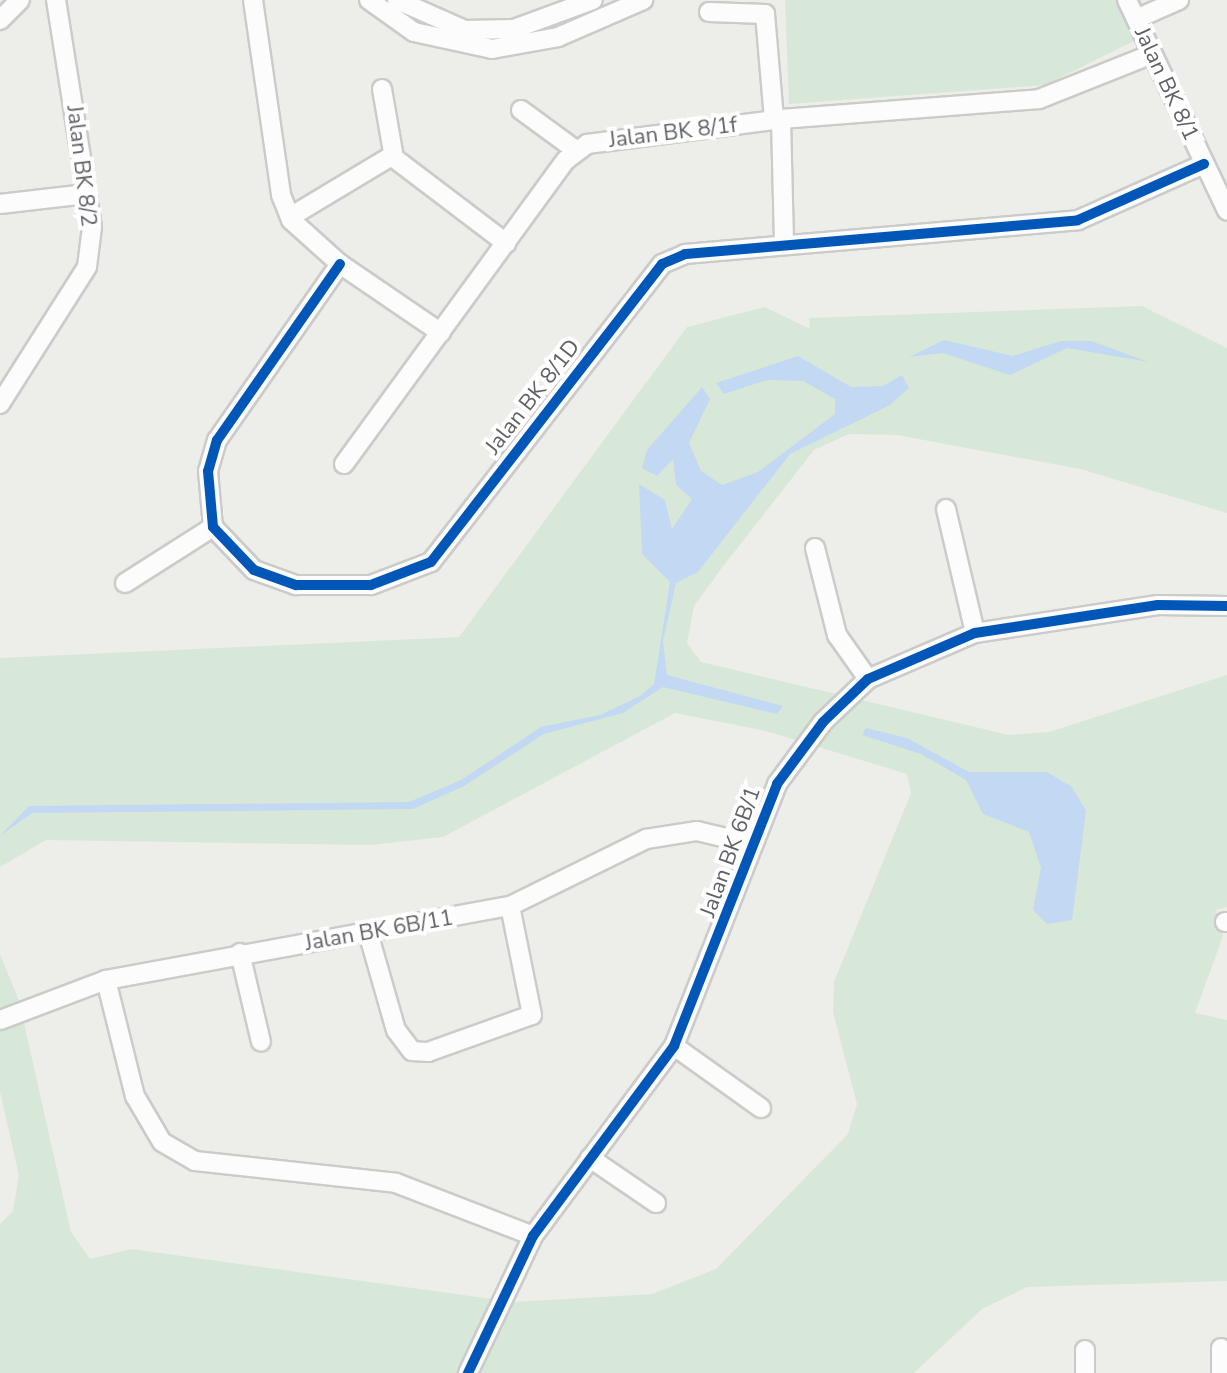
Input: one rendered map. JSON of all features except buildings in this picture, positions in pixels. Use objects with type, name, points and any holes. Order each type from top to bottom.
[{"type":"street","points":[[0,20],[20,0]]},
{"type":"street","name":"Jalan BK 8/2","points":[[0,404],[87,267],[86,194],[56,0]]},
{"type":"street","points":[[253,0],[290,217],[340,264],[441,333]]},
{"type":"street","points":[[369,0],[414,32],[492,49],[558,37],[643,0]]},
{"type":"street","points":[[397,0],[465,30],[514,29],[593,0]]},
{"type":"street","name":"Jalan BK 8/1","points":[[1127,0],[1227,211]]},
{"type":"street","points":[[1136,19],[1179,0]]},
{"type":"street","points":[[709,12],[765,14],[778,119],[784,244]]},
{"type":"street","name":"Jalan BK 8/1f","points":[[577,151],[587,144],[778,119],[1039,99],[1152,54]]},
{"type":"street","points":[[382,89],[393,155],[506,243]]},
{"type":"street","points":[[344,464],[577,151],[521,110]]},
{"type":"street","points":[[290,217],[393,155]]},
{"type":"street","name":"Jalan BK 8/1D","points":[[213,527],[273,580],[371,585],[406,577],[431,562],[662,264],[685,254],[1078,220],[1204,164]]},
{"type":"street","points":[[0,204],[86,194]]},
{"type":"street","points":[[125,583],[213,527],[208,471],[217,440],[340,264]]},
{"type":"street","points":[[946,509],[975,633]]},
{"type":"street","points":[[815,548],[837,635],[868,679]]},
{"type":"street","name":"Jalan BK 6B/1","points":[[468,1373],[533,1236],[674,1046],[719,946],[751,844],[777,784],[823,722],[868,679],[975,633],[1158,605],[1227,606]]},
{"type":"street","name":"Jalan BK 6B/11","points":[[0,1020],[106,980],[240,953],[369,936],[510,906],[646,839],[697,831],[751,844]]},
{"type":"street","points":[[369,936],[396,1030],[412,1051],[428,1052],[532,1015],[510,906]]},
{"type":"street","points":[[240,953],[261,1042]]},
{"type":"street","points":[[106,980],[135,1096],[162,1142],[195,1161],[396,1183],[533,1236]]},
{"type":"street","points":[[674,1046],[761,1108]]},
{"type":"street","points":[[590,1158],[656,1203]]},
{"type":"street","points":[[1221,1348],[1221,1373]]},
{"type":"street","points":[[1085,1350],[1085,1373]]},
{"type":"green space","points":[[785,0],[1116,0],[1134,41],[1045,85],[789,104]]},
{"type":"green space","points":[[1142,306],[1227,348],[1227,513],[1080,469],[897,435],[849,434],[814,450],[724,565],[694,606],[687,643],[701,662],[1009,735],[1049,732],[1227,675],[1227,907],[1216,910],[1223,936],[1195,1013],[1227,1020],[1227,1281],[1027,1287],[982,1309],[914,1373],[0,1373],[0,1224],[13,1211],[19,1175],[0,1092],[0,954],[19,1001],[71,1232],[90,1259],[131,1249],[514,1302],[652,1294],[716,1269],[848,1134],[857,1104],[833,1012],[834,982],[911,793],[907,774],[766,731],[675,713],[443,837],[369,845],[46,840],[0,867],[0,658],[459,637],[687,327],[765,307],[810,329],[809,318]]},
{"type":"water","points":[[944,340],[1013,356],[1061,341],[1091,341],[1149,362],[1067,348],[1010,375],[943,353],[909,357]]},
{"type":"water","points":[[798,356],[851,387],[883,386],[902,375],[909,388],[890,405],[790,454],[698,572],[676,583],[663,641],[667,675],[783,706],[777,714],[663,687],[623,713],[544,734],[464,786],[413,809],[32,813],[0,836],[29,806],[409,802],[461,780],[541,727],[600,715],[640,696],[654,684],[670,582],[642,554],[639,484],[665,500],[672,529],[692,499],[676,485],[673,459],[657,476],[642,468],[647,450],[702,387],[710,399],[689,443],[701,471],[722,485],[758,472],[835,414],[835,399],[803,381],[767,380],[724,394],[716,383]]},
{"type":"water","points":[[866,728],[907,738],[969,772],[1047,772],[1072,787],[1086,811],[1072,920],[1047,924],[1033,910],[1041,868],[1029,832],[983,814],[966,780],[921,754],[862,735]]},
{"type":"cycle path","points":[[340,264],[217,440],[208,471],[213,527],[254,570],[296,585],[371,585],[431,562],[662,264],[685,254],[1078,220],[1204,164]]},
{"type":"cycle path","points":[[468,1373],[533,1236],[674,1046],[777,784],[823,722],[868,679],[975,633],[1158,605],[1227,606]]}]
